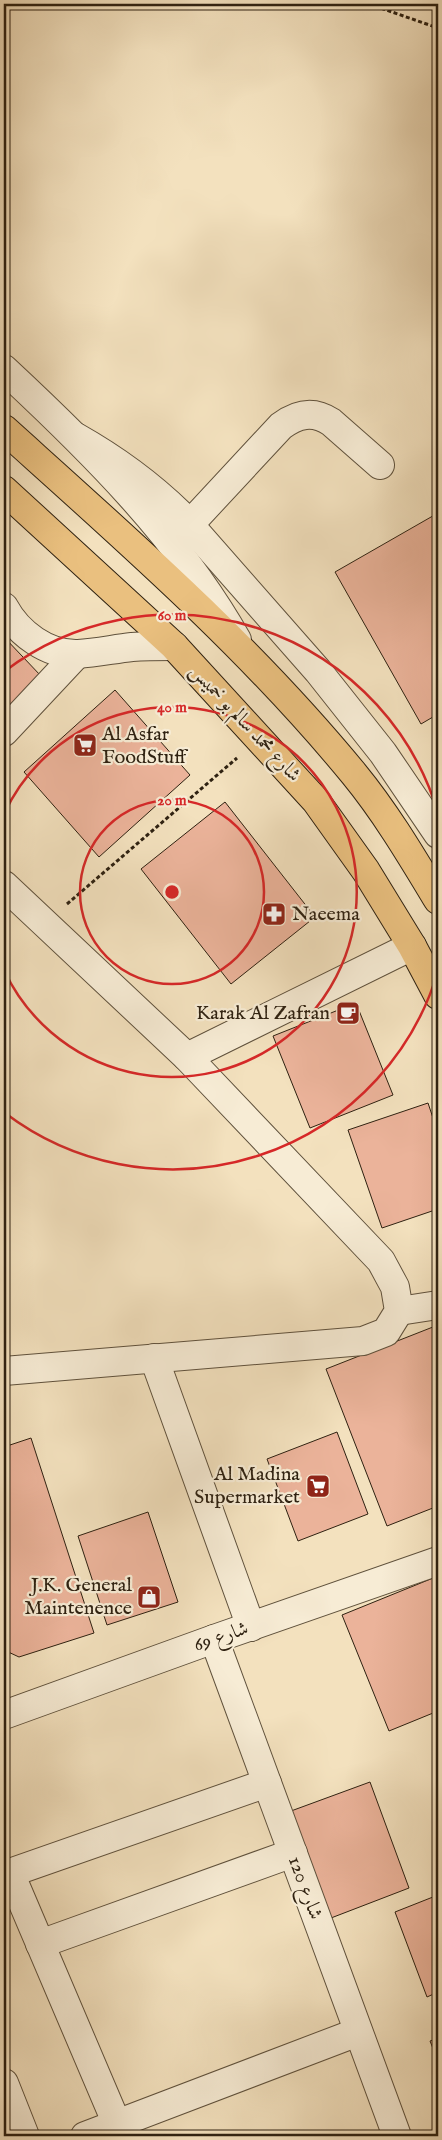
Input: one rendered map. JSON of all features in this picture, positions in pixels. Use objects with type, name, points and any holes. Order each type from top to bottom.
[{"type":"main road","points":[[4,429],[116,530],[242,650],[288,698],[355,775],[400,837],[438,900]]},
{"type":"main road","name":"شارع محمد سالم بو خميس","points":[[4,490],[174,646],[316,801],[366,871],[412,946],[438,995]]},
{"type":"street","points":[[4,369],[76,438],[122,486],[200,579],[242,650]]},
{"type":"street","points":[[189,525],[281,426],[290,419],[301,415],[322,416],[380,465]]},
{"type":"street","points":[[76,438],[104,452],[130,470],[156,491],[189,525],[318,671],[383,753],[438,834]]},
{"type":"street","points":[[4,607],[15,624],[27,636],[42,646],[59,652],[77,654],[133,647],[174,646]]},
{"type":"street","points":[[4,732],[77,654]]},
{"type":"street","points":[[4,885],[187,1057],[381,1261],[395,1287],[399,1311],[386,1332],[363,1341],[4,1371]]},
{"type":"street","points":[[187,1057],[412,946]]},
{"type":"street","points":[[399,1311],[438,1305]]},
{"type":"street","points":[[154,1358],[251,1627]]},
{"type":"street","name":"شارع 69","points":[[4,1715],[438,1561]]},
{"type":"street","name":"شارع 120","points":[[214,1639],[397,2136]]},
{"type":"street","points":[[119,2130],[40,1944],[7,1874],[267,1783]]},
{"type":"street","points":[[40,1944],[293,1853]]},
{"type":"street","points":[[85,2136],[119,2130],[358,2032]]},
{"type":"street","points":[[4,2083],[9,2111],[25,2136]]},
{"type":"path","points":[[369,4],[438,28]]},
{"type":"path","points":[[44,924],[260,738]]},
{"type":"building","points":[[438,513],[438,714],[421,724],[335,572]]},
{"type":"building","points":[[4,637],[41,676],[4,713]]},
{"type":"building","points":[[115,690],[190,775],[99,857],[24,772]]},
{"type":"building","points":[[225,802],[315,917],[231,984],[141,869]]},
{"type":"building","points":[[356,1003],[393,1095],[310,1128],[273,1036]]},
{"type":"building","points":[[428,1103],[438,1133],[438,1209],[382,1228],[348,1130]]},
{"type":"building","points":[[438,1325],[438,1506],[387,1526],[326,1369]]},
{"type":"building","name":"Al Madina Supermarket","points":[[337,1432],[368,1514],[298,1541],[267,1459]]},
{"type":"building","points":[[31,1438],[94,1633],[19,1657],[4,1650],[4,1447]]},
{"type":"building","points":[[148,1512],[178,1602],[107,1625],[78,1536]]},
{"type":"building","points":[[438,1576],[438,1711],[389,1731],[342,1615]]},
{"type":"building","points":[[370,1782],[409,1888],[331,1918],[291,1811]]},
{"type":"building","points":[[438,1895],[438,1992],[427,1997],[395,1912]]},
{"type":"building","points":[[438,2038],[438,2061],[430,2041]]},
{"type":"place","name":"Al Asfar FoodStuff","points":[[85,745]]},
{"type":"place","name":"Naeema","points":[[274,914]]},
{"type":"place","name":"Karak Al Zafran","points":[[348,1013]]},
{"type":"place","name":"Al Madina Supermarket","points":[[318,1486]]},
{"type":"place","name":"J.K. General Maintenence","points":[[149,1597]]}]
